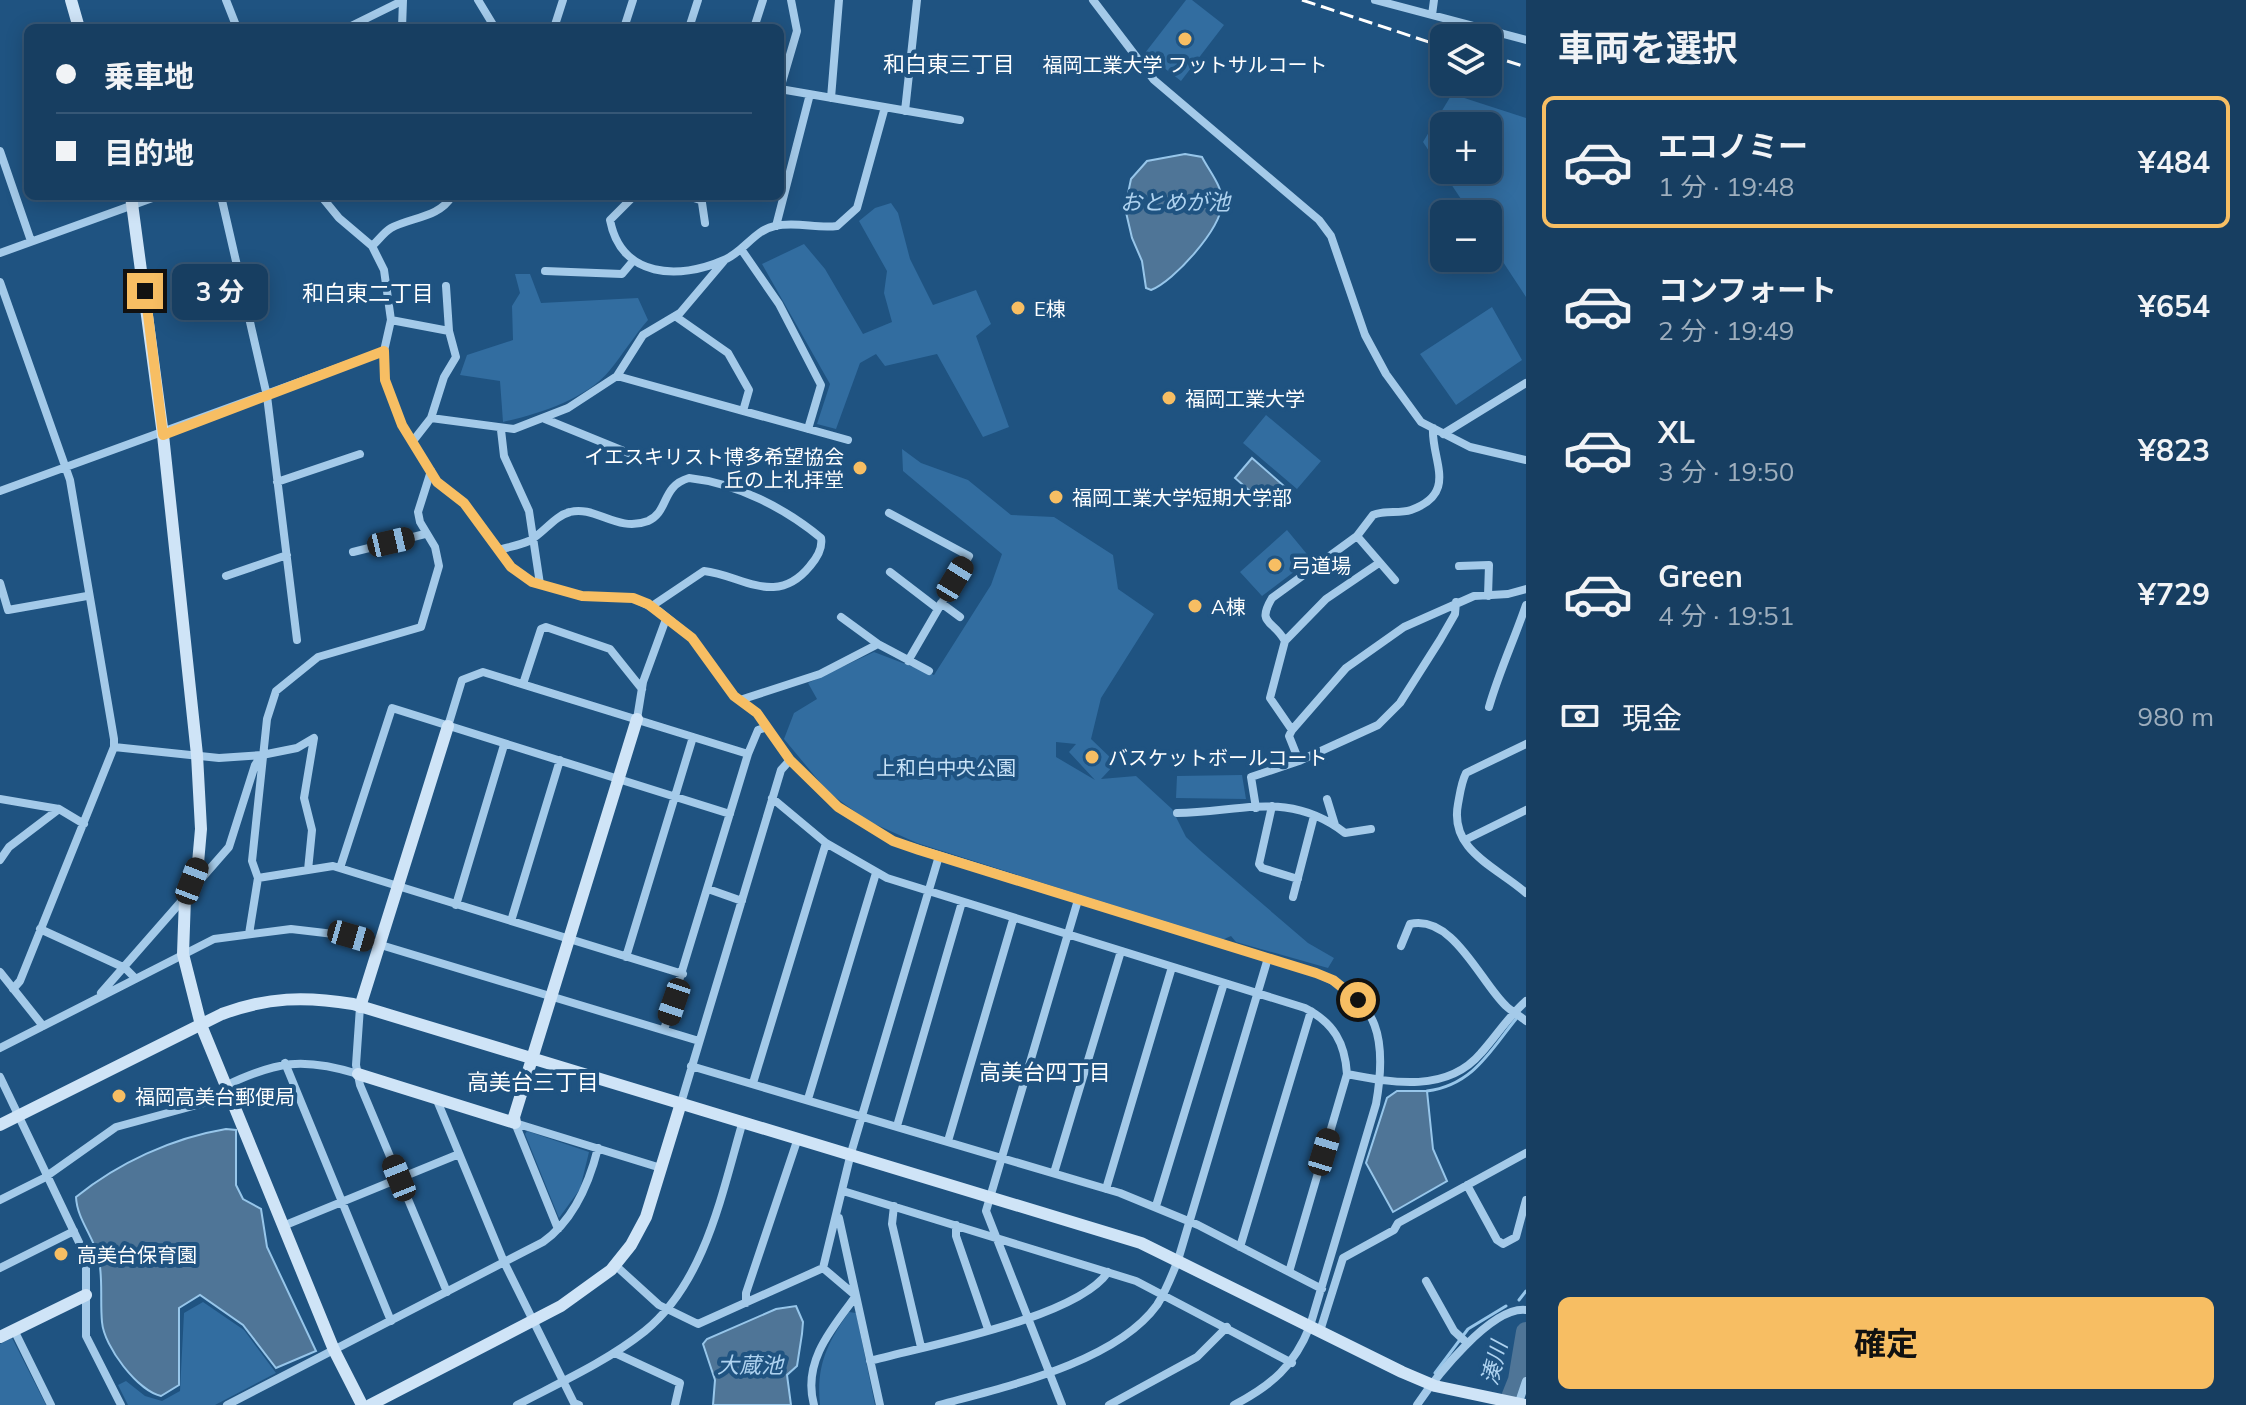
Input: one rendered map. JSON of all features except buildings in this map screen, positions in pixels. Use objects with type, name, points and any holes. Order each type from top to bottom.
[{"type":"street","points":[[71,0],[78,24]]},
{"type":"street","points":[[226,0],[235,24]]},
{"type":"street","points":[[355,24],[402,0],[402,24]]},
{"type":"street","points":[[478,0],[493,24]]},
{"type":"street","points":[[485,11],[492,0]]},
{"type":"street","points":[[555,24],[563,0]]},
{"type":"street","points":[[625,24],[633,0]]},
{"type":"street","points":[[690,24],[698,0]]},
{"type":"street","points":[[755,24],[763,0]]},
{"type":"street","points":[[784,75],[797,31],[791,0]]},
{"type":"street","points":[[831,98],[839,0]]},
{"type":"street","points":[[905,111],[917,0]]},
{"type":"street","points":[[1093,0],[1154,80],[1319,220],[1331,236],[1372,348],[1421,422],[1470,447],[1526,460]]},
{"type":"street","points":[[1375,0],[1526,40]]},
{"type":"street","points":[[1432,15],[1434,0]]},
{"type":"street","points":[[784,90],[960,120]]},
{"type":"street","points":[[784,195],[810,94]]},
{"type":"street","points":[[630,200],[610,220],[612,230],[633,261],[661,273],[724,260],[760,232],[776,226],[830,227],[847,221],[857,208],[885,107]]},
{"type":"street","points":[[0,151],[31,241]]},
{"type":"street","points":[[0,253],[132,200],[163,435],[197,755],[198,863],[185,898],[183,954],[201,1025],[334,1350],[362,1405]]},
{"type":"street","points":[[222,200],[267,396],[297,640]]},
{"type":"street","points":[[324,200],[339,218],[372,246],[384,270],[391,320],[384,351],[385,380],[402,425],[437,482],[464,503],[518,573],[540,584],[582,596],[633,598],[652,606],[692,638],[740,700],[767,727],[790,760],[838,807],[856,821],[893,841],[1333,980],[1358,1000],[1376,1027],[1381,1044],[1380,1080],[1322,1289],[1315,1329]]},
{"type":"street","points":[[372,246],[391,229],[424,217],[447,200]]},
{"type":"street","points":[[701,200],[705,206],[705,223]]},
{"type":"street","points":[[776,226],[783,200]]},
{"type":"street","points":[[741,249],[779,304],[821,385],[808,429]]},
{"type":"street","points":[[431,418],[501,430],[528,426],[592,395],[617,376],[643,335],[675,316],[711,279],[724,260]]},
{"type":"street","points":[[545,271],[622,274],[633,261]]},
{"type":"street","points":[[0,282],[66,468],[114,747],[20,981],[13,989]]},
{"type":"street","points":[[413,441],[431,418],[444,377],[456,357],[449,331],[446,286]]},
{"type":"street","points":[[675,316],[728,353],[749,390],[743,411]]},
{"type":"street","points":[[391,320],[449,331]]},
{"type":"street","points":[[0,491],[163,435],[384,351]]},
{"type":"street","points":[[617,376],[848,440]]},
{"type":"street","points":[[1443,434],[1526,383]]},
{"type":"street","points":[[545,419],[636,456]]},
{"type":"street","points":[[1285,641],[1265,620],[1264,611],[1272,598],[1357,536],[1373,515],[1412,510],[1432,496],[1442,474],[1433,428]]},
{"type":"street","points":[[501,430],[504,456],[525,500],[540,584]]},
{"type":"street","points":[[277,482],[360,454]]},
{"type":"street","points":[[249,934],[258,878],[252,861],[262,755],[272,698],[306,664],[335,650],[421,627],[439,566],[435,547],[425,534],[418,512],[431,471]]},
{"type":"street","points":[[499,550],[533,538],[569,512],[579,511],[617,524],[646,522],[656,517],[671,488],[689,478],[741,492],[786,512],[821,538],[822,548],[815,560],[805,572],[790,580],[758,589],[704,571],[652,606]]},
{"type":"street","points":[[889,513],[969,556],[908,661]]},
{"type":"street","points":[[353,552],[425,534]]},
{"type":"street","points":[[1357,536],[1395,580]]},
{"type":"street","points":[[226,576],[287,555]]},
{"type":"street","points":[[1292,730],[1270,698],[1285,641],[1326,599],[1379,563]]},
{"type":"street","points":[[1459,566],[1489,565],[1488,596]]},
{"type":"street","points":[[890,572],[960,617]]},
{"type":"street","points":[[0,583],[4,611],[87,596]]},
{"type":"street","points":[[1299,761],[1289,736],[1292,730],[1346,668],[1404,627],[1456,602],[1474,596],[1526,589]]},
{"type":"street","points":[[1256,808],[1251,777],[1368,732],[1389,714],[1440,640],[1455,614],[1456,602]]},
{"type":"street","points":[[1489,707],[1501,664],[1511,647],[1526,605]]},
{"type":"street","points":[[841,617],[878,644],[929,671]]},
{"type":"street","points":[[558,1229],[515,1123],[637,719],[642,689],[666,619]]},
{"type":"street","points":[[523,684],[541,629],[546,627],[610,649],[642,689]]},
{"type":"street","points":[[740,700],[820,674],[878,644]]},
{"type":"street","points":[[447,1292],[358,1074],[360,1007],[462,680],[483,672],[748,754]]},
{"type":"street","points":[[340,868],[392,708],[730,814]]},
{"type":"street","points":[[664,1030],[748,754],[758,730],[767,727]]},
{"type":"street","points":[[626,957],[693,737]]},
{"type":"street","points":[[114,747],[219,758],[262,755],[297,748],[314,738],[304,798],[312,830],[308,870]]},
{"type":"street","points":[[1526,744],[1466,773],[1456,818],[1465,840],[1485,864],[1526,893]]},
{"type":"street","points":[[456,905],[504,745]]},
{"type":"street","points":[[96,998],[229,847],[255,765],[262,755]]},
{"type":"street","points":[[511,921],[560,760]]},
{"type":"street","points":[[370,1405],[533,1321],[595,1285],[615,1265],[646,1217],[772,798],[781,770],[790,760]]},
{"type":"street","points":[[772,798],[826,843],[876,873],[1013,920],[1311,1011],[1335,1030],[1346,1058],[1347,1074],[1289,1272]]},
{"type":"street","points":[[0,799],[59,809],[84,824]]},
{"type":"street","points":[[1327,799],[1335,825]]},
{"type":"street","points":[[1272,806],[1259,864],[1262,868],[1298,879]]},
{"type":"street","points":[[1177,813],[1290,806],[1352,834],[1371,829]]},
{"type":"street","points":[[0,860],[9,847],[59,809]]},
{"type":"street","points":[[1465,840],[1526,810]]},
{"type":"street","points":[[1293,897],[1314,816]]},
{"type":"street","points":[[753,1083],[826,843]]},
{"type":"street","points":[[615,1265],[664,1309],[701,1324],[823,1268],[851,1153],[939,856]]},
{"type":"street","points":[[258,878],[340,868],[683,974]]},
{"type":"street","points":[[808,1099],[876,873]]},
{"type":"street","points":[[1516,884],[1526,878]]},
{"type":"street","points":[[708,889],[742,901]]},
{"type":"street","points":[[1062,1405],[986,1211],[1078,900]]},
{"type":"street","points":[[897,1126],[962,902]]},
{"type":"street","points":[[948,1141],[1013,920]]},
{"type":"street","points":[[1401,946],[1410,924],[1421,922],[1440,931],[1473,962],[1505,1006],[1526,1021]]},
{"type":"street","points":[[40,929],[125,968],[135,978]]},
{"type":"street","points":[[0,1048],[214,939],[291,929],[327,931],[381,944],[699,1041]]},
{"type":"street","points":[[1054,1173],[1121,951]]},
{"type":"street","points":[[939,1405],[1050,1373],[1130,1331],[1162,1295],[1178,1260],[1268,958]]},
{"type":"street","points":[[1106,1189],[1172,967]]},
{"type":"street","points":[[1,974],[43,1026]]},
{"type":"street","points":[[1156,1206],[1224,983]]},
{"type":"street","points":[[0,1125],[201,1025],[257,1001],[285,997],[360,1007],[744,1120],[1141,1243],[1435,1386],[1520,1404],[1526,1381]]},
{"type":"street","points":[[1347,1074],[1380,1080],[1432,1081],[1458,1073],[1482,1053],[1514,1011],[1526,1001]]},
{"type":"street","points":[[1240,1247],[1311,1011]]},
{"type":"street","points":[[0,1200],[48,1174],[116,1127],[228,1091],[254,1072],[285,1063],[315,1062],[358,1074],[661,1168]]},
{"type":"street","points":[[285,1063],[391,1321]]},
{"type":"street","points":[[691,1066],[1156,1206],[1322,1289]]},
{"type":"street","points":[[0,1077],[86,1257],[86,1336],[121,1405]]},
{"type":"street","points":[[436,1098],[504,1262],[563,1381],[579,1405]]},
{"type":"street","points":[[517,1405],[615,1353],[648,1328],[664,1309],[695,1264],[711,1228],[744,1120]]},
{"type":"street","points":[[746,1303],[746,1293],[798,1137]]},
{"type":"street","points":[[227,1405],[543,1242],[558,1229],[583,1196],[598,1148]]},
{"type":"street","points":[[1234,1405],[1275,1381],[1292,1363],[1315,1329],[1343,1258],[1394,1230],[1398,1223],[1526,1153]]},
{"type":"street","points":[[283,1226],[459,1154]]},
{"type":"street","points":[[1467,1185],[1497,1240],[1503,1244],[1516,1237],[1526,1200]]},
{"type":"street","points":[[843,1191],[1108,1272],[1227,1327],[1292,1363]]},
{"type":"street","points":[[894,1206],[892,1224],[921,1347]]},
{"type":"street","points":[[838,1216],[880,1405]]},
{"type":"street","points":[[956,1225],[956,1236],[988,1329]]},
{"type":"street","points":[[0,1268],[74,1231]]},
{"type":"street","points":[[823,1268],[856,1296]]},
{"type":"street","points":[[870,1361],[1028,1318],[1090,1289],[1108,1272]]},
{"type":"street","points":[[1426,1281],[1454,1331],[1467,1343]]},
{"type":"street","points":[[0,1337],[86,1295]]},
{"type":"street","points":[[814,1405],[811,1380],[822,1340],[856,1296]]},
{"type":"street","points":[[1417,1405],[1478,1331],[1516,1310],[1526,1310]]},
{"type":"street","points":[[1109,1405],[1197,1357],[1227,1327]]},
{"type":"street","points":[[14,1330],[51,1405]]},
{"type":"street","points":[[615,1353],[680,1383],[675,1405]]},
{"type":"green space","name":"福岡工業大学 フットサルコート","points":[[1186,0],[1192,0],[1224,25],[1181,81],[1145,53]]},
{"type":"green space","points":[[1451,96],[1526,118],[1526,297],[1502,260],[1502,200],[1462,200],[1451,184],[1502,184],[1502,112],[1441,112]]},
{"type":"green space","points":[[1430,130],[1430,152],[1423,142]]},
{"type":"green space","points":[[891,203],[898,213],[910,259],[933,305],[976,290],[991,324],[976,336],[1009,427],[983,437],[937,354],[885,366],[876,354],[860,363],[836,429],[817,424],[830,384],[762,264],[804,244],[825,269],[863,334],[892,322],[884,293],[887,271],[859,221],[875,208]]},
{"type":"green space","points":[[515,274],[530,274],[541,303],[638,298],[648,320],[610,370],[588,389],[546,410],[503,422],[500,381],[460,375],[467,355],[513,340],[512,306],[520,293]]},
{"type":"green space","points":[[1492,307],[1522,360],[1456,405],[1420,354]]},
{"type":"green space","points":[[1266,415],[1321,461],[1297,489],[1243,443]]},
{"type":"green space","name":"上和白中央公園","points":[[902,449],[921,463],[968,480],[1011,515],[1054,517],[1113,555],[1118,589],[1154,614],[1101,698],[1091,739],[1116,763],[1101,779],[1136,776],[1172,809],[1186,837],[1202,852],[1308,943],[1334,958],[1328,968],[1236,942],[1231,936],[1222,940],[917,843],[868,821],[828,792],[784,739],[794,713],[817,699],[808,683],[874,652],[934,675],[991,585],[1002,554],[903,471]],"holes":[[[1056,742],[1076,744],[1069,752],[1095,780],[1056,757]]]},
{"type":"green space","name":"弓道場","points":[[1287,530],[1311,559],[1262,596],[1240,572]]},
{"type":"green space","points":[[1242,775],[1246,799],[1176,798],[1177,776]]},
{"type":"green space","points":[[527,1131],[589,1152],[580,1189],[559,1218],[525,1134]]},
{"type":"green space","points":[[203,1302],[244,1330],[276,1373],[215,1405],[128,1405],[118,1385],[126,1381],[145,1396],[162,1401],[180,1391],[184,1313]]},
{"type":"green space","points":[[849,1312],[856,1313],[875,1405],[820,1405],[820,1378],[825,1356]]},
{"type":"green space","points":[[12,1338],[46,1405],[0,1405],[0,1344]]},
{"type":"water","name":"おとめが池","points":[[1185,154],[1202,157],[1221,192],[1222,204],[1205,240],[1183,266],[1151,290],[1146,288],[1142,261],[1132,238],[1125,208],[1131,179],[1147,161]]},
{"type":"water","points":[[1252,458],[1284,486],[1267,506],[1235,478]]},
{"type":"water","points":[[1397,1091],[1427,1091],[1433,1149],[1447,1181],[1393,1212],[1366,1163],[1387,1098]]},
{"type":"water","points":[[226,1129],[236,1130],[236,1185],[243,1199],[261,1209],[267,1247],[316,1351],[276,1368],[243,1325],[200,1295],[179,1308],[179,1385],[161,1396],[133,1377],[115,1355],[104,1332],[99,1260],[79,1213],[76,1197],[110,1173],[146,1154]]},
{"type":"water","name":"大蔵池","points":[[796,1306],[803,1322],[797,1366],[787,1375],[791,1405],[713,1405],[715,1380],[703,1344],[707,1339],[776,1309]]},
{"type":"waterway","points":[[1427,1091],[1457,1082],[1469,1074],[1516,1019]]},
{"type":"waterway","points":[[1519,1300],[1526,1291]]},
{"type":"waterway","points":[[1435,1373],[1468,1329],[1506,1306]]},
{"type":"waterway","name":"湊川","points":[[1508,1405],[1518,1380],[1526,1332]]},
{"type":"railway","points":[[1302,0],[1430,42]]},
{"type":"railway","points":[[1502,59],[1526,67]]},
{"type":"place","name":"福岡工業大学 フットサルコート","points":[[1185,39]]},
{"type":"place","name":"E棟","points":[[1018,308]]},
{"type":"place","name":"福岡工業大学","points":[[1169,398]]},
{"type":"place","name":"イエスキリスト博多希望協会 丘の上礼拝堂","points":[[860,468]]},
{"type":"place","name":"福岡工業大学短期大学部","points":[[1056,497]]},
{"type":"place","name":"弓道場","points":[[1275,565]]},
{"type":"place","name":"A棟","points":[[1195,606]]},
{"type":"place","name":"バスケットボールコート","points":[[1092,757]]},
{"type":"place","name":"福岡高美台郵便局","points":[[119,1096]]},
{"type":"place","name":"高美台保育園","points":[[61,1254]]},
{"type":"district","name":"和白東三丁目","points":[[949,64]]},
{"type":"district","name":"和白東二丁目","points":[[368,293]]},
{"type":"district","name":"高美台四丁目","points":[[1045,1072]]},
{"type":"district","name":"高美台三丁目","points":[[533,1082]]},
{"type":"route","points":[[145,291],[163,435],[384,351],[385,380],[402,425],[437,482],[464,503],[511,567],[532,582],[582,596],[633,598],[659,611],[692,638],[734,696],[757,713],[790,760],[856,821],[893,841],[919,850],[1316,973],[1346,988],[1358,1000]]}]
